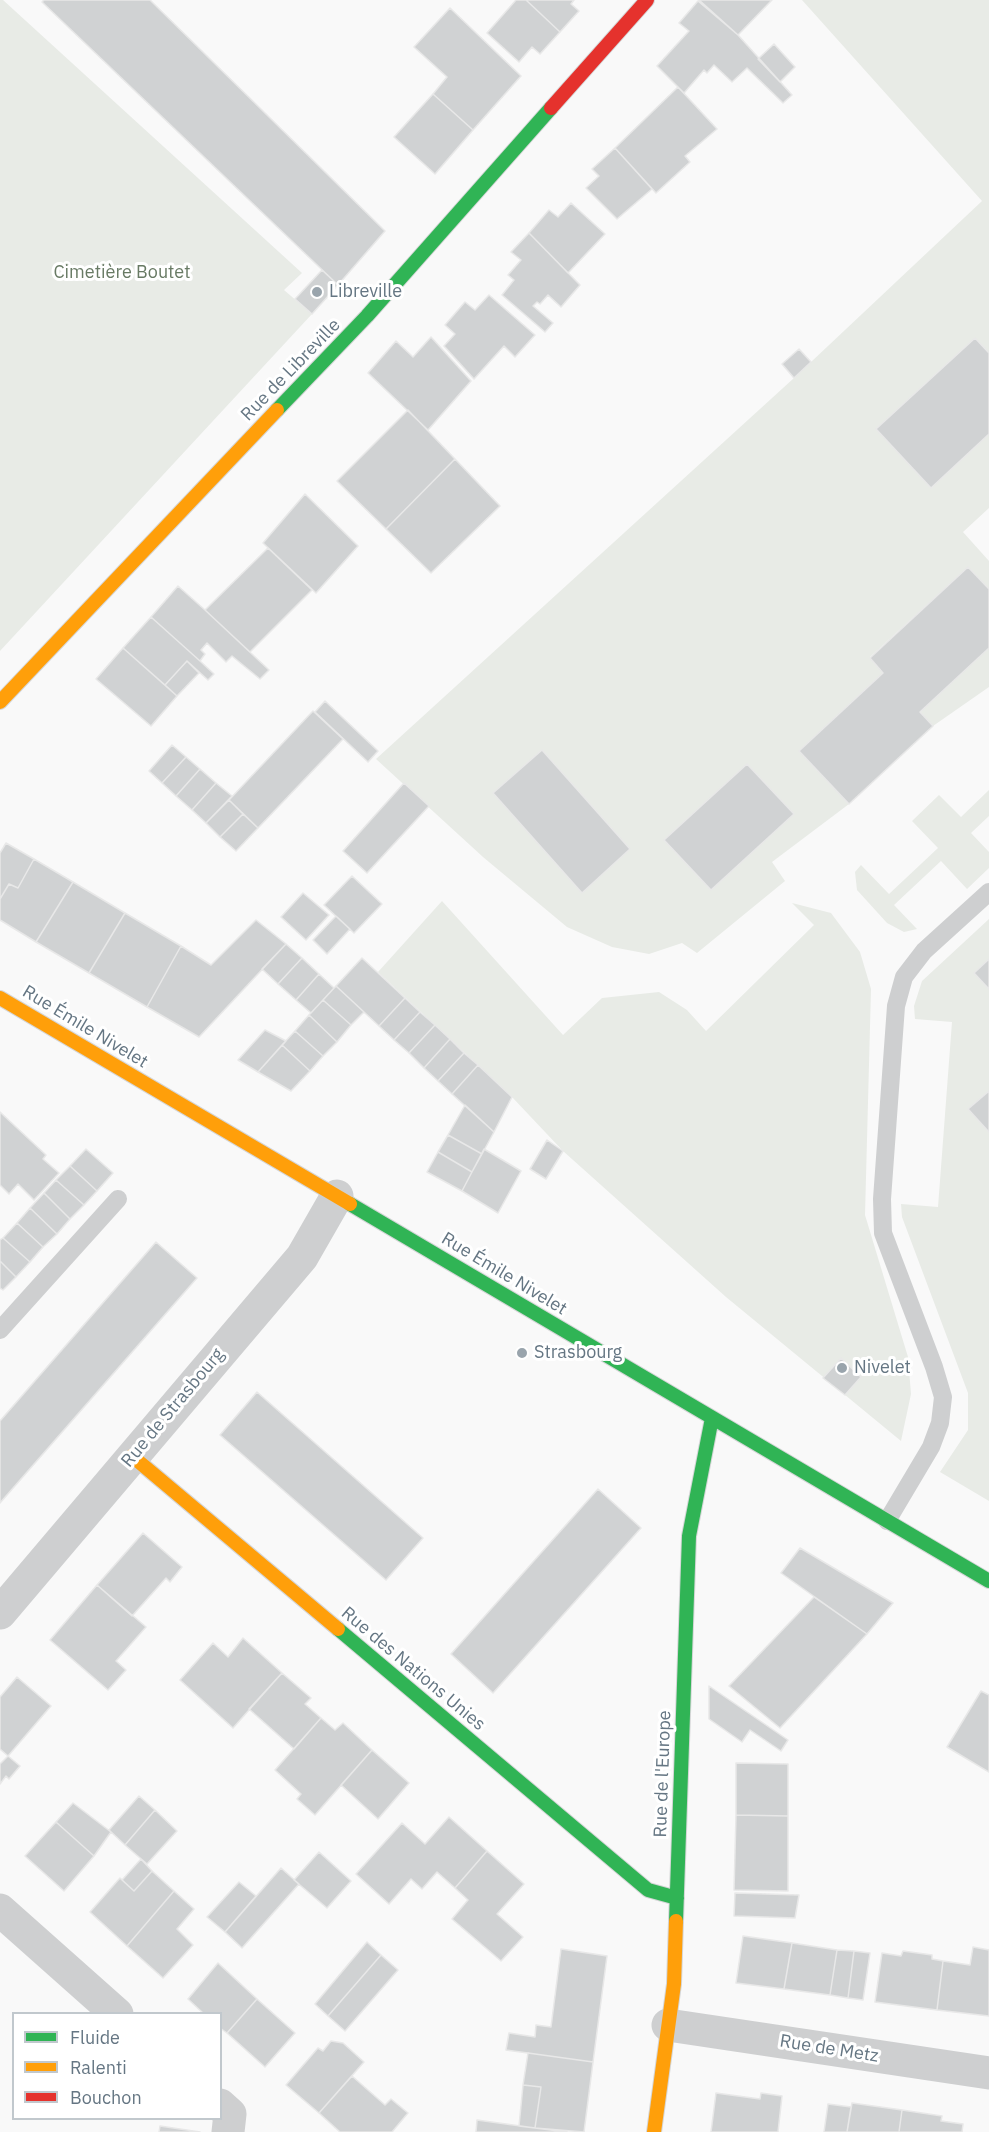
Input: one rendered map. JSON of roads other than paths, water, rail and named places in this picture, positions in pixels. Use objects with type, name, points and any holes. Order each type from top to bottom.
[{"type":"street","name":"Rue de Libreville","points":[[0,702],[367,316],[647,0]]},
{"type":"street","name":"Rue Émile Nivelet","points":[[4,1008],[336,1196],[989,1581]]},
{"type":"street","name":"Rue de Strasbourg","points":[[0,1613],[302,1257],[336,1196]]},
{"type":"street","name":"Rue de l'Europe","points":[[654,2132],[674,1984],[689,1536],[712,1418]]},
{"type":"street","name":"Rue des Nations Unies","points":[[132,1456],[648,1890],[677,1898]]},
{"type":"street","points":[[0,1910],[116,2012]]},
{"type":"street","name":"Rue de Metz","points":[[668,2025],[989,2073]]},
{"type":"street","points":[[222,2107],[230,2114],[228,2132]]},
{"type":"lane","points":[[887,1521],[931,1447],[940,1423],[943,1397],[934,1366],[883,1233],[882,1198],[896,1006],[904,977],[924,951],[989,892]]},
{"type":"lane","points":[[0,1330],[118,1199]]},
{"type":"place","name":"Libreville","points":[[317,292]]},
{"type":"place","name":"Strasbourg","points":[[522,1353]]},
{"type":"place","name":"Nivelet","points":[[842,1368]]},
{"type":"park label","name":"Cimetière Boutet","points":[[122,273]]}]
